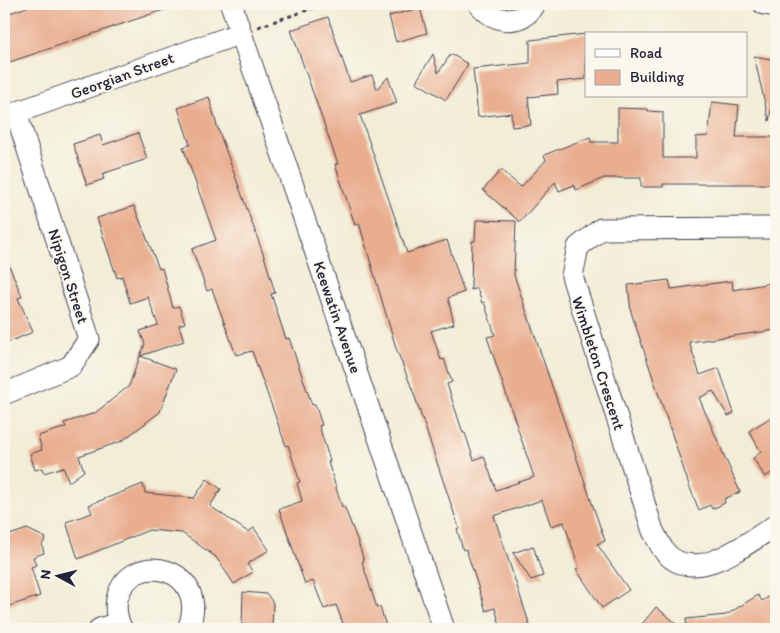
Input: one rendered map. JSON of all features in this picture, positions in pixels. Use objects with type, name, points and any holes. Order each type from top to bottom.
[{"type":"street","name":"Keewatin Avenue","points":[[231,4],[247,30],[444,629]]},
{"type":"street","points":[[480,4],[484,11],[502,20],[513,20],[524,16],[535,4]]},
{"type":"street","points":[[764,4],[776,6]]},
{"type":"street","name":"Georgian Street","points":[[10,115],[247,30]]},
{"type":"street","name":"Nipigon Street","points":[[4,394],[72,366],[89,339],[10,115]]},
{"type":"street","name":"Wimbleton Crescent","points":[[776,228],[601,229],[578,247],[572,276],[654,531],[666,553],[687,565],[714,563],[776,525]]},
{"type":"street","points":[[114,627],[119,592],[126,581],[143,570],[156,568],[170,572],[182,579],[190,589],[194,602],[193,616],[188,629]]},
{"type":"path","points":[[247,30],[324,4]]},
{"type":"building","points":[[30,4],[174,4],[175,6],[4,64],[4,15],[30,6]]},
{"type":"building","points":[[420,8],[427,33],[396,42],[389,16]]},
{"type":"building","points":[[328,17],[350,82],[372,75],[377,89],[388,77],[397,103],[360,115],[407,253],[447,240],[464,292],[448,298],[454,324],[431,331],[441,360],[444,359],[452,382],[447,384],[474,460],[484,456],[496,490],[534,477],[487,337],[495,335],[484,302],[482,303],[477,288],[471,290],[472,241],[475,241],[476,220],[516,221],[514,275],[605,541],[597,544],[629,590],[602,608],[576,569],[579,568],[564,522],[551,526],[542,500],[494,516],[531,629],[501,629],[495,608],[486,611],[466,549],[463,550],[457,529],[459,528],[414,394],[396,348],[359,223],[355,225],[335,164],[338,164],[291,30]]},
{"type":"building","points":[[585,34],[585,79],[557,82],[558,94],[528,97],[531,125],[512,127],[511,113],[478,117],[473,69],[530,63],[530,40]]},
{"type":"building","points":[[433,54],[438,73],[451,54],[468,64],[446,100],[416,82]]},
{"type":"building","points":[[754,56],[776,60],[776,84],[769,121]]},
{"type":"building","points":[[209,97],[217,126],[265,259],[275,293],[271,294],[286,339],[289,338],[312,405],[315,404],[322,425],[319,426],[342,507],[344,506],[357,539],[364,561],[362,562],[377,608],[380,607],[387,629],[345,629],[336,605],[324,609],[313,581],[305,584],[279,509],[302,501],[297,483],[300,482],[288,445],[286,446],[252,351],[236,355],[212,289],[207,291],[192,249],[216,240],[183,147],[190,145],[178,108]]},
{"type":"building","points":[[712,102],[739,105],[736,137],[776,137],[776,184],[663,184],[663,187],[641,187],[641,178],[604,178],[576,190],[574,185],[559,191],[555,182],[520,222],[483,190],[501,170],[521,187],[546,160],[544,155],[590,137],[591,142],[618,142],[618,108],[648,109],[648,111],[663,112],[663,158],[696,158],[696,137],[708,136]]},
{"type":"building","points":[[138,133],[147,159],[102,174],[104,179],[87,185],[73,144],[100,135],[103,145]]},
{"type":"building","points":[[134,206],[159,269],[162,268],[173,308],[179,306],[185,323],[179,325],[184,341],[140,356],[145,344],[140,331],[158,325],[148,297],[130,303],[122,276],[117,278],[97,218]]},
{"type":"building","points":[[4,253],[22,297],[18,298],[33,332],[4,344]]},
{"type":"building","points":[[669,280],[671,289],[732,281],[733,290],[776,282],[776,330],[689,342],[700,375],[719,368],[734,413],[728,416],[713,391],[699,398],[740,492],[724,499],[725,503],[712,509],[710,505],[699,510],[631,312],[628,285]]},
{"type":"building","points":[[140,356],[176,369],[160,412],[122,441],[79,456],[84,471],[69,482],[63,467],[44,473],[42,468],[35,470],[30,454],[42,450],[38,436],[66,427],[64,423],[95,413],[129,386]]},
{"type":"building","points":[[776,414],[776,477],[773,472],[765,477],[753,458],[761,452],[749,431]]},
{"type":"building","points":[[207,479],[221,489],[210,506],[248,532],[254,528],[269,550],[247,564],[253,572],[234,584],[216,557],[182,533],[149,530],[78,559],[66,522],[92,513],[89,505],[143,484],[145,493],[194,498]]},
{"type":"building","points":[[27,529],[46,538],[42,545],[44,553],[33,557],[36,565],[31,567],[40,596],[9,606],[4,589],[4,537]]},
{"type":"building","points":[[533,546],[543,576],[531,580],[513,553]]},
{"type":"building","points":[[243,592],[267,594],[273,603],[272,628],[242,626]]},
{"type":"building","points":[[776,592],[776,629],[687,629],[686,619],[726,615],[758,595],[762,601]]},
{"type":"building","points":[[656,607],[683,629],[638,629]]}]
